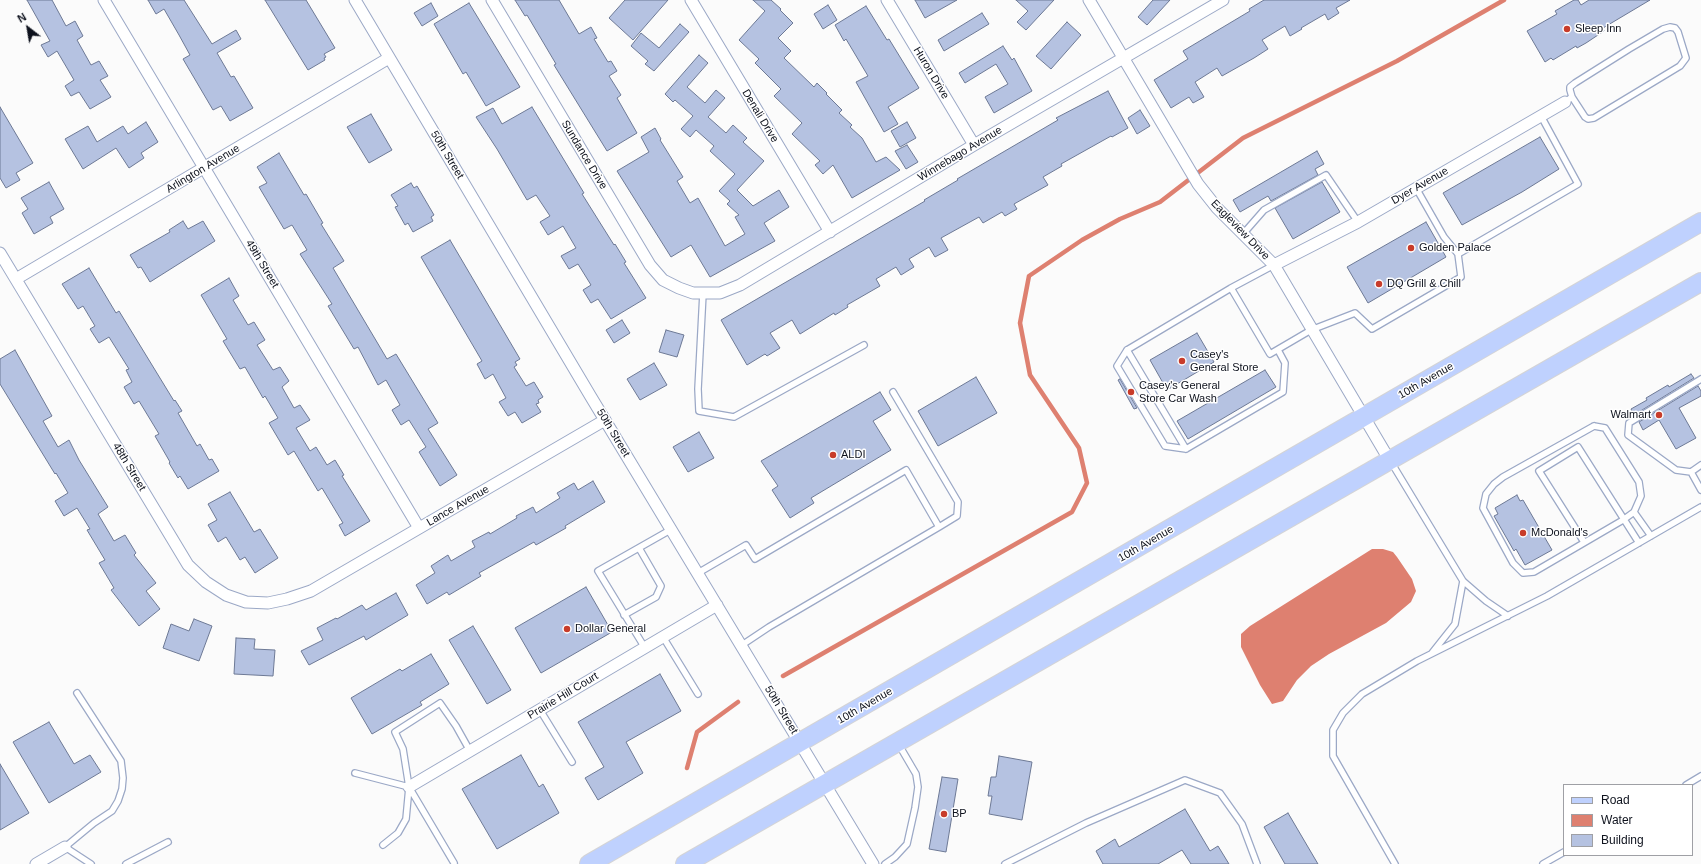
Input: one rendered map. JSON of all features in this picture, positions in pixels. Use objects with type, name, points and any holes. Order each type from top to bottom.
[{"type":"main road","name":"10th Avenue","points":[[589,864],[1364,418],[1701,222]]},
{"type":"main road","points":[[685,864],[825,782],[1390,461],[1701,282]]},
{"type":"street","name":"49th Street","points":[[104,0],[419,528]]},
{"type":"street","name":"50th Street","points":[[355,0],[605,420],[825,782],[873,864]]},
{"type":"street","name":"Sundance Drive","points":[[492,0],[650,265],[663,280],[698,293]]},
{"type":"street","name":"Denali Drive","points":[[691,0],[830,232]]},
{"type":"street","name":"Huron Drive","points":[[888,0],[974,145]]},
{"type":"street","name":"Eagleview Drive","points":[[1089,0],[1198,184],[1216,208],[1274,265],[1311,330],[1390,461]]},
{"type":"street","name":"Winnebago Avenue","points":[[698,293],[720,293],[740,285],[974,145],[1223,0]]},
{"type":"street","name":"Arlington Avenue","points":[[16,279],[389,58]]},
{"type":"street","name":"Dyer Avenue","points":[[1274,265],[1358,222],[1569,100]]},
{"type":"street","name":"48th Street","points":[[0,253],[188,565],[213,587],[226,595],[246,602],[268,603],[287,599],[311,591]]},
{"type":"street","name":"Lance Avenue","points":[[311,591],[605,420]]},
{"type":"street","name":"Prairie Hill Court","points":[[409,787],[717,605]]},
{"type":"street","points":[[36,864],[65,847]]},
{"type":"lane","points":[[1670,27],[1675,28],[1678,32],[1686,58],[1680,66],[1594,118],[1588,119],[1585,117],[1569,100],[1570,87],[1574,83],[1663,29],[1670,27]]},
{"type":"lane","points":[[1458,254],[1578,184],[1541,116]]},
{"type":"lane","points":[[1243,234],[1264,210],[1326,175],[1358,222]]},
{"type":"lane","points":[[1231,288],[1270,354],[1311,330],[1355,313],[1372,329],[1461,277],[1458,254],[1444,237],[1416,188]]},
{"type":"lane","points":[[1274,265],[1231,288],[1127,350],[1117,366],[1165,446],[1186,449],[1283,392],[1285,363],[1278,350]]},
{"type":"lane","points":[[698,293],[699,411],[734,417],[864,345]]},
{"type":"lane","points":[[1127,350],[1186,449]]},
{"type":"lane","points":[[1701,379],[1629,423],[1628,435],[1676,470],[1691,472],[1701,465]]},
{"type":"lane","points":[[742,645],[776,623],[957,516],[958,502],[894,392]]},
{"type":"lane","points":[[1594,426],[1605,428],[1639,482],[1641,496],[1634,512],[1623,520],[1534,572],[1523,573],[1513,563],[1483,508],[1486,494],[1494,484],[1594,426]]},
{"type":"lane","points":[[1584,542],[1539,471],[1578,447],[1639,543]]},
{"type":"lane","points":[[1390,461],[1463,581],[1486,601],[1508,616]]},
{"type":"lane","points":[[698,573],[746,545],[755,558],[906,470],[939,527]]},
{"type":"lane","points":[[1691,472],[1701,490]]},
{"type":"lane","points":[[1395,864],[1333,756],[1333,730],[1343,713],[1362,694],[1430,654],[1547,596],[1701,507]]},
{"type":"lane","points":[[1634,512],[1651,536]]},
{"type":"lane","points":[[645,648],[598,571],[672,529]]},
{"type":"lane","points":[[624,615],[656,597],[661,586],[639,548]]},
{"type":"lane","points":[[1430,654],[1455,624],[1463,581]]},
{"type":"lane","points":[[663,637],[698,694]]},
{"type":"lane","points":[[77,694],[121,760],[123,778],[120,795],[112,811],[94,823],[65,847],[91,864]]},
{"type":"lane","points":[[383,846],[398,833],[406,819],[409,787],[403,749],[395,732],[440,703],[456,726],[470,751]]},
{"type":"lane","points":[[540,710],[572,762]]},
{"type":"lane","points":[[885,864],[895,857],[907,844],[918,787],[916,774],[897,741]]},
{"type":"lane","points":[[354,773],[409,787],[454,863]]},
{"type":"lane","points":[[1688,784],[1701,776]]},
{"type":"lane","points":[[1005,864],[1086,822],[1185,780],[1220,794],[1242,824],[1257,864]]},
{"type":"lane","points":[[126,864],[168,842]]},
{"type":"lane","points":[[1544,864],[1563,853]]},
{"type":"water","points":[[1372,549],[1383,549],[1393,552],[1397,557],[1412,579],[1416,591],[1411,602],[1386,623],[1329,654],[1311,666],[1297,680],[1283,701],[1272,704],[1260,685],[1241,647],[1241,634],[1250,626]]},
{"type":"building","points":[[27,0],[52,0],[66,26],[75,21],[83,36],[77,40],[91,65],[99,61],[108,76],[100,80],[111,97],[90,109],[79,92],[71,96],[65,86],[74,80],[57,51],[48,57],[41,45],[50,41]]},
{"type":"building","points":[[148,0],[184,0],[212,44],[236,30],[241,39],[217,53],[231,77],[234,76],[253,108],[230,121],[221,106],[213,110],[183,59],[190,55],[164,9],[156,14]]},
{"type":"building","points":[[265,0],[306,0],[335,48],[324,54],[326,57],[324,58],[325,60],[308,70]]},
{"type":"building","points":[[515,0],[559,0],[579,34],[591,27],[597,38],[594,39],[608,62],[611,61],[617,71],[609,76],[621,95],[617,98],[637,133],[607,151],[554,65],[556,64],[527,15],[525,16]]},
{"type":"building","points":[[625,0],[668,0],[633,40],[609,18]]},
{"type":"building","points":[[753,0],[771,0],[781,9],[780,10],[793,23],[778,38],[791,51],[784,58],[814,87],[817,83],[827,93],[826,94],[842,110],[839,113],[852,125],[850,127],[862,138],[876,162],[886,157],[900,170],[852,198],[833,165],[823,174],[815,165],[820,161],[792,134],[802,123],[774,96],[781,89],[755,63],[759,59],[739,40],[765,11]]},
{"type":"building","points":[[915,0],[957,0],[925,18]]},
{"type":"building","points":[[1016,0],[1054,0],[1026,30],[1017,22],[1028,11]]},
{"type":"building","points":[[1153,0],[1170,0],[1147,25],[1138,17]]},
{"type":"building","points":[[1264,0],[1350,0],[1336,8],[1339,13],[1328,20],[1325,14],[1290,36],[1285,26],[1262,40],[1268,49],[1254,58],[1222,76],[1217,68],[1195,82],[1204,97],[1193,103],[1189,97],[1171,108],[1154,80],[1188,59],[1183,51],[1250,11],[1249,9]]},
{"type":"building","name":"Sleep Inn","points":[[1574,0],[1578,0],[1581,5],[1589,0],[1650,0],[1603,28],[1604,31],[1586,43],[1577,48],[1576,46],[1553,60],[1551,58],[1545,62],[1527,31],[1557,14],[1555,11]]},
{"type":"building","points":[[431,3],[438,16],[422,26],[414,13]]},
{"type":"building","points":[[469,3],[520,87],[486,106],[466,72],[463,74],[434,24]]},
{"type":"building","points":[[828,5],[837,20],[823,29],[814,14]]},
{"type":"building","points":[[866,6],[887,40],[889,39],[919,88],[888,107],[898,124],[884,132],[856,82],[868,76],[846,39],[844,41],[835,25]]},
{"type":"building","points":[[982,13],[989,24],[944,51],[938,40]]},
{"type":"building","points":[[1067,22],[1081,35],[1051,69],[1036,56]]},
{"type":"building","points":[[680,24],[689,32],[654,71],[645,64],[648,61],[631,46],[641,33],[659,48]]},
{"type":"building","points":[[1003,46],[1012,60],[1014,58],[1032,91],[994,113],[985,97],[1008,84],[996,64],[965,83],[959,73]]},
{"type":"building","points":[[699,55],[708,63],[687,87],[705,103],[716,90],[725,98],[708,117],[726,133],[733,125],[747,138],[743,142],[764,161],[737,190],[753,206],[779,190],[789,207],[764,223],[775,241],[710,277],[691,245],[671,257],[617,171],[649,152],[641,137],[655,128],[661,139],[660,140],[683,177],[677,181],[690,203],[698,198],[725,246],[745,234],[735,217],[739,215],[727,204],[730,201],[719,191],[735,174],[710,151],[714,146],[696,130],[690,137],[681,129],[693,116],[675,100],[673,102],[665,94]]},
{"type":"building","points":[[1108,91],[1128,128],[1061,164],[1062,166],[1043,177],[1048,185],[1014,204],[1017,209],[1005,216],[1002,212],[983,223],[979,217],[941,238],[948,250],[935,257],[929,247],[909,259],[914,267],[901,275],[896,267],[876,279],[880,286],[847,305],[848,307],[835,315],[834,313],[800,334],[792,320],[770,333],[780,348],[767,356],[765,354],[747,365],[721,320],[925,201],[924,200],[958,180],[957,179],[1058,120],[1056,118]]},
{"type":"building","points":[[0,107],[33,163],[16,173],[20,180],[6,188],[0,178]]},
{"type":"building","points":[[532,107],[584,193],[582,194],[614,245],[615,244],[626,262],[624,263],[646,298],[611,319],[598,299],[591,303],[583,290],[591,285],[578,264],[569,269],[561,256],[576,248],[563,226],[548,235],[540,222],[550,216],[536,195],[527,200],[476,117],[493,108],[502,124]]},
{"type":"building","points":[[1140,110],[1150,126],[1137,134],[1128,118]]},
{"type":"building","points":[[371,114],[392,150],[369,163],[347,127]]},
{"type":"building","points":[[146,122],[158,142],[141,153],[144,158],[129,168],[116,148],[83,169],[65,139],[88,126],[97,142],[123,126],[128,134]]},
{"type":"building","points":[[907,122],[916,138],[900,147],[891,131]]},
{"type":"building","points":[[1540,137],[1559,169],[1522,192],[1462,225],[1443,193]]},
{"type":"building","points":[[907,145],[918,162],[906,169],[895,151]]},
{"type":"building","points":[[1317,151],[1324,164],[1315,169],[1318,175],[1271,201],[1268,196],[1240,212],[1233,200]]},
{"type":"building","points":[[279,153],[304,195],[306,194],[323,223],[321,224],[344,261],[333,268],[387,359],[396,354],[438,423],[428,429],[457,475],[440,486],[419,452],[426,447],[409,420],[401,425],[392,410],[400,405],[386,380],[378,385],[358,347],[354,349],[328,306],[332,304],[300,254],[307,250],[292,225],[284,229],[259,187],[267,183],[257,167]]},
{"type":"building","points":[[49,182],[64,209],[50,217],[53,223],[34,234],[22,213],[28,209],[21,198]]},
{"type":"building","points":[[1322,182],[1340,212],[1293,239],[1275,208]]},
{"type":"building","points":[[411,183],[414,188],[417,186],[434,215],[431,217],[433,221],[413,232],[408,223],[405,225],[395,207],[398,206],[391,195]]},
{"type":"building","points":[[183,221],[188,229],[203,221],[215,241],[150,282],[141,267],[138,268],[130,255],[170,232],[169,230]]},
{"type":"building","points":[[1426,222],[1446,257],[1368,303],[1347,267]]},
{"type":"building","points":[[450,240],[520,359],[515,362],[517,365],[514,367],[526,386],[534,382],[543,397],[538,400],[539,403],[536,404],[541,412],[522,423],[515,412],[508,416],[499,402],[506,398],[493,374],[485,379],[477,364],[482,361],[421,257]]},
{"type":"building","points":[[89,268],[116,313],[119,311],[174,401],[175,400],[182,411],[178,413],[197,446],[200,444],[209,460],[212,459],[219,471],[188,489],[180,476],[178,478],[169,463],[170,462],[155,436],[159,434],[139,401],[134,404],[124,387],[132,382],[126,370],[129,369],[109,337],[99,343],[90,329],[95,326],[83,306],[78,309],[62,284]]},
{"type":"building","points":[[229,278],[239,296],[233,300],[248,325],[254,322],[265,340],[257,345],[273,370],[280,367],[289,381],[282,387],[294,408],[300,405],[310,420],[296,428],[310,451],[316,447],[327,465],[335,460],[344,475],[342,476],[370,521],[345,536],[339,525],[343,523],[322,488],[318,491],[294,451],[288,455],[269,423],[278,418],[265,396],[263,398],[245,367],[240,369],[223,341],[227,339],[201,295]]},
{"type":"building","points":[[622,320],[630,333],[614,343],[606,330]]},
{"type":"building","points":[[666,330],[684,335],[677,357],[659,352]]},
{"type":"building","name":"Casey's General Store","points":[[1197,333],[1214,362],[1167,390],[1150,360]]},
{"type":"building","points":[[15,350],[52,416],[43,421],[58,447],[69,440],[79,460],[108,507],[98,514],[114,541],[125,535],[136,553],[134,555],[156,583],[146,591],[160,609],[139,626],[111,590],[114,588],[99,563],[105,560],[87,530],[90,529],[77,508],[64,516],[55,501],[68,493],[0,384],[0,359]]},
{"type":"building","points":[[654,363],[667,385],[640,400],[627,379]]},
{"type":"building","points":[[1265,370],[1276,387],[1188,439],[1177,421]]},
{"type":"building","points":[[1691,374],[1694,378],[1634,415],[1631,409],[1647,400],[1646,398]]},
{"type":"building","points":[[976,377],[997,413],[938,446],[918,411]]},
{"type":"building","points":[[1120,379],[1137,408],[1134,409],[1118,380]]},
{"type":"building","points":[[1698,386],[1701,391],[1701,396],[1679,408],[1696,438],[1676,449],[1659,420],[1643,430],[1639,422]]},
{"type":"building","points":[[880,392],[891,410],[873,421],[891,450],[811,498],[814,503],[790,518],[772,490],[778,486],[761,461]]},
{"type":"building","points":[[699,432],[714,458],[688,472],[673,447]]},
{"type":"building","points":[[593,481],[605,502],[565,526],[566,528],[536,545],[534,542],[479,573],[481,576],[449,595],[447,592],[427,604],[416,585],[435,573],[431,566],[448,555],[451,561],[475,547],[472,541],[489,532],[490,534],[517,518],[516,516],[533,507],[536,513],[560,498],[557,493],[574,483],[578,490]]},
{"type":"building","points":[[230,492],[254,532],[260,529],[278,558],[255,573],[245,557],[240,560],[226,537],[218,542],[208,525],[217,520],[208,504]]},
{"type":"building","name":"McDonald's","points":[[1517,495],[1520,501],[1523,500],[1552,550],[1525,565],[1516,549],[1514,551],[1494,516],[1498,514],[1495,508]]},
{"type":"building","points":[[586,587],[612,632],[541,673],[515,628]]},
{"type":"building","points":[[396,593],[408,615],[366,640],[364,636],[309,665],[301,651],[323,640],[317,628],[362,605],[366,610]]},
{"type":"building","points":[[194,619],[212,626],[199,661],[163,648],[171,624],[189,631]]},
{"type":"building","points":[[473,626],[511,690],[487,704],[449,640]]},
{"type":"building","points":[[236,638],[255,639],[254,649],[275,650],[273,676],[234,674]]},
{"type":"building","points":[[431,654],[449,684],[420,702],[422,705],[372,734],[351,698],[400,669],[402,671]]},
{"type":"building","points":[[660,674],[681,711],[626,742],[643,773],[598,800],[585,778],[604,767],[578,722]]},
{"type":"building","points":[[49,722],[74,764],[90,755],[101,772],[49,803],[13,742]]},
{"type":"building","points":[[521,755],[539,787],[543,784],[559,813],[497,849],[462,789]]},
{"type":"building","points":[[999,756],[1032,762],[1022,820],[989,814],[992,796],[988,796],[991,777],[996,777]]},
{"type":"building","points":[[0,764],[29,813],[0,830]]},
{"type":"building","name":"BP","points":[[942,777],[958,779],[946,852],[929,849]]},
{"type":"building","points":[[1185,809],[1210,851],[1218,846],[1229,864],[1191,864],[1182,850],[1158,864],[1103,864],[1096,851],[1115,839],[1119,847]]},
{"type":"building","points":[[1288,813],[1318,864],[1285,864],[1264,827]]},
{"type":"waterway","points":[[783,676],[1072,512],[1087,483],[1079,448],[1030,375],[1020,323],[1029,276],[1082,240],[1120,219],[1160,202],[1243,138],[1397,61],[1504,0]]},
{"type":"waterway","points":[[687,768],[697,732],[738,702]]},
{"type":"place","name":"Sleep Inn","points":[[1567,29]]},
{"type":"place","name":"Golden Palace","points":[[1411,248]]},
{"type":"place","name":"DQ Grill & Chill","points":[[1379,284]]},
{"type":"place","name":"Casey's General Store","points":[[1182,361]]},
{"type":"place","name":"Casey's General Store Car Wash","points":[[1131,392]]},
{"type":"place","name":"Walmart","points":[[1659,415]]},
{"type":"place","name":"ALDI","points":[[833,455]]},
{"type":"place","name":"McDonald's","points":[[1523,533]]},
{"type":"place","name":"Dollar General","points":[[567,629]]},
{"type":"place","name":"BP","points":[[944,814]]}]
